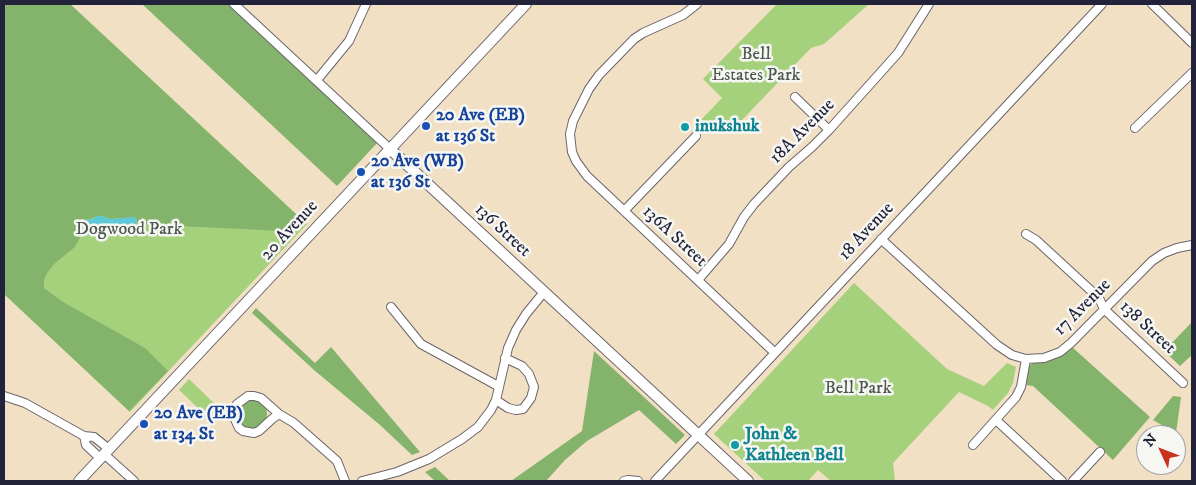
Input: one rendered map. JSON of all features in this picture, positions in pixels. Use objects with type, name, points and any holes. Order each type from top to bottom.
[{"type":"street","name":"136 Street","points":[[234,4],[748,481]]},
{"type":"street","points":[[316,80],[349,41],[366,4]]},
{"type":"street","name":"20 Avenue","points":[[79,481],[526,4]]},
{"type":"street","name":"136A Street","points":[[697,4],[683,15],[643,33],[625,47],[588,89],[575,115],[570,134],[572,152],[581,169],[774,352]]},
{"type":"street","name":"18A Avenue","points":[[698,280],[729,244],[744,217],[754,204],[782,174],[829,130],[898,53],[928,4]]},
{"type":"street","name":"18 Avenue","points":[[655,481],[1102,4]]},
{"type":"street","points":[[1152,4],[1192,43]]},
{"type":"street","points":[[1135,128],[1192,73]]},
{"type":"street","points":[[795,98],[829,130]]},
{"type":"street","points":[[624,211],[696,136]]},
{"type":"street","name":"138 Street","points":[[1026,234],[1036,240],[1099,298],[1104,308],[1183,383]]},
{"type":"street","points":[[881,239],[997,346],[1012,355],[1026,359],[1021,388],[1016,397],[973,445]]},
{"type":"street","name":"17 Avenue","points":[[1026,359],[1044,358],[1060,352],[1152,261],[1164,253],[1192,245]]},
{"type":"street","points":[[362,481],[414,466],[445,450],[478,427],[496,400],[505,358],[516,330],[544,292]]},
{"type":"street","points":[[391,307],[421,344],[498,386]]},
{"type":"street","points":[[496,400],[508,408],[523,409],[531,398],[534,387],[529,374],[522,366],[505,358]]},
{"type":"street","points":[[4,396],[25,404],[84,436],[94,437],[105,454],[134,481]]},
{"type":"street","points":[[279,414],[254,433],[243,432],[234,417],[237,404],[242,399],[254,396],[266,402],[279,414],[294,423],[337,461],[345,481]]},
{"type":"street","points":[[996,420],[1062,481]]},
{"type":"street","points":[[84,436],[86,444],[105,454]]},
{"type":"street","points":[[1073,481],[1100,452]]},
{"type":"street","points":[[624,481],[638,481]]},
{"type":"green space","name":"Dogwood Park","points":[[4,4],[70,4],[307,224],[130,412],[4,294]]},
{"type":"green space","name":"Dogwood Park","points":[[4,4],[70,4],[298,216],[283,231],[138,224],[135,217],[111,219],[101,216],[84,220],[78,224],[78,229],[83,231],[75,247],[55,263],[47,273],[44,280],[44,288],[63,302],[145,348],[168,371],[129,411],[4,294]]},
{"type":"green space","points":[[142,4],[232,4],[379,141],[337,186]]},
{"type":"green space","name":"Bell Estates Park","points":[[777,4],[869,4],[824,44],[811,48],[742,120],[716,121],[707,129],[699,122],[722,98],[703,79]]},
{"type":"green space","name":"Bell Park","points":[[854,283],[947,369],[984,386],[1007,363],[1016,367],[1013,383],[1008,393],[993,410],[959,392],[893,463],[895,481],[831,481],[818,470],[808,481],[765,481],[714,434]]},
{"type":"green space","points":[[256,308],[315,363],[331,347],[420,452],[412,455],[380,425],[314,370],[252,313]]},
{"type":"green space","points":[[1192,322],[1192,355],[1180,366],[1164,351]]},
{"type":"green space","points":[[1072,347],[1150,417],[1143,425],[1136,425],[1136,433],[1113,460],[1033,386],[1026,385],[1028,367],[1033,363],[1045,362],[1061,356]]},
{"type":"green space","points":[[594,351],[685,435],[676,444],[639,410],[587,441],[565,460],[546,481],[511,481],[582,431]]},
{"type":"green space","points":[[189,379],[222,411],[212,421],[179,390]]},
{"type":"green space","points":[[1173,396],[1181,397],[1177,425],[1162,425],[1153,420]]},
{"type":"green space","points":[[252,399],[258,400],[266,408],[266,420],[258,428],[252,429],[246,428],[238,420],[237,414],[238,408],[246,400]]},
{"type":"green space","points":[[435,467],[450,481],[435,481],[425,472]]},
{"type":"water","points":[[97,216],[111,219],[135,217],[137,222],[134,226],[134,231],[116,227],[90,236],[78,229],[77,224]]},
{"type":"place","name":"20 Ave (EB) at 136 St","points":[[426,126]]},
{"type":"place","name":"inukshuk","points":[[685,127]]},
{"type":"place","name":"20 Ave (WB) at 136 St","points":[[361,172]]},
{"type":"place","name":"20 Ave (EB) at 134 St","points":[[144,424]]},
{"type":"place","name":"John & Kathleen Bell","points":[[735,445]]}]
